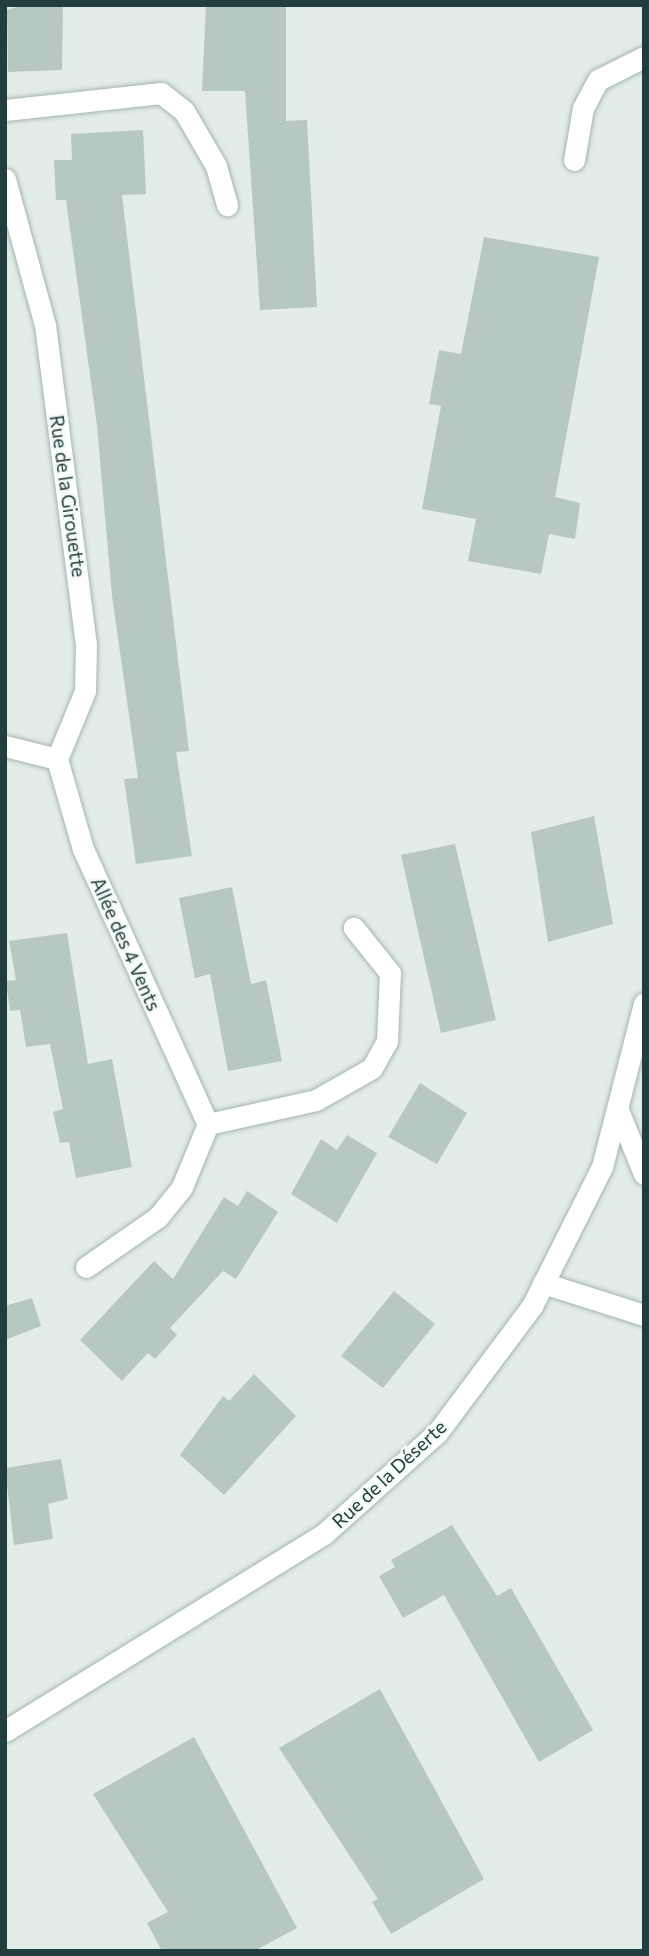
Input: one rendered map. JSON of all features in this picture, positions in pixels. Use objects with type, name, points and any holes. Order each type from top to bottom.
[{"type":"street","points":[[574,160],[583,108],[598,80],[644,57]]},
{"type":"street","points":[[5,110],[161,93],[184,111],[216,166],[227,205]]},
{"type":"street","name":"Rue de la Girouette","points":[[5,179],[45,326],[86,644],[85,691],[57,759]]},
{"type":"street","points":[[5,746],[57,759]]},
{"type":"street","name":"Allée des 4 Vents","points":[[57,759],[83,849],[208,1124]]},
{"type":"street","points":[[86,1266],[158,1217],[181,1187],[208,1124],[316,1100],[372,1068],[387,1041],[390,973],[354,928]]},
{"type":"street","name":"Rue de la Déserte","points":[[5,1731],[325,1533],[437,1433],[493,1364],[543,1283],[602,1167],[644,1003]]},
{"type":"street","points":[[618,1110],[644,1174]]},
{"type":"street","points":[[543,1283],[644,1315]]},
{"type":"building","points":[[23,5],[63,5],[62,70],[8,72],[7,10]]},
{"type":"building","points":[[206,5],[286,5],[286,121],[307,120],[317,307],[260,310],[245,91],[202,91]]},
{"type":"building","points":[[143,130],[146,194],[122,195],[189,751],[176,752],[192,856],[136,864],[124,779],[138,778],[112,596],[97,426],[66,200],[56,200],[54,160],[72,160],[71,134]]},
{"type":"building","points":[[484,237],[599,257],[555,497],[580,503],[575,539],[549,534],[541,574],[468,561],[476,519],[422,509],[441,406],[429,404],[439,350],[461,354]]},
{"type":"building","points":[[594,816],[613,924],[548,942],[531,832]]},
{"type":"building","points":[[455,844],[496,1020],[441,1033],[401,855]]},
{"type":"building","points":[[232,887],[251,984],[266,980],[282,1061],[228,1071],[210,974],[195,978],[179,898]]},
{"type":"building","points":[[67,933],[88,1064],[112,1059],[132,1167],[76,1178],[69,1142],[60,1143],[53,1112],[63,1109],[50,1044],[26,1047],[20,1010],[10,1011],[6,981],[16,980],[9,941]]},
{"type":"building","points":[[420,1083],[467,1113],[437,1164],[388,1137]]},
{"type":"building","points":[[347,1135],[377,1153],[337,1223],[291,1194],[321,1139],[337,1150]]},
{"type":"building","points":[[247,1191],[278,1212],[236,1279],[223,1271],[170,1328],[177,1335],[155,1359],[148,1353],[122,1381],[80,1340],[154,1261],[173,1279],[224,1197],[238,1206]]},
{"type":"building","points":[[394,1291],[435,1324],[383,1388],[341,1356]]},
{"type":"building","points":[[32,1298],[41,1326],[5,1340],[5,1306]]},
{"type":"building","points":[[254,1374],[296,1416],[224,1495],[180,1455],[223,1396],[229,1401]]},
{"type":"building","points":[[61,1459],[68,1499],[48,1504],[53,1539],[14,1545],[5,1468]]},
{"type":"building","points":[[452,1525],[497,1596],[511,1588],[593,1730],[539,1762],[444,1595],[403,1618],[379,1576],[395,1567],[391,1560]]},
{"type":"building","points":[[380,1689],[484,1879],[391,1934],[372,1902],[378,1899],[279,1748]]},
{"type":"building","points":[[194,1737],[297,1928],[254,1951],[162,1951],[147,1923],[168,1912],[93,1794]]}]
